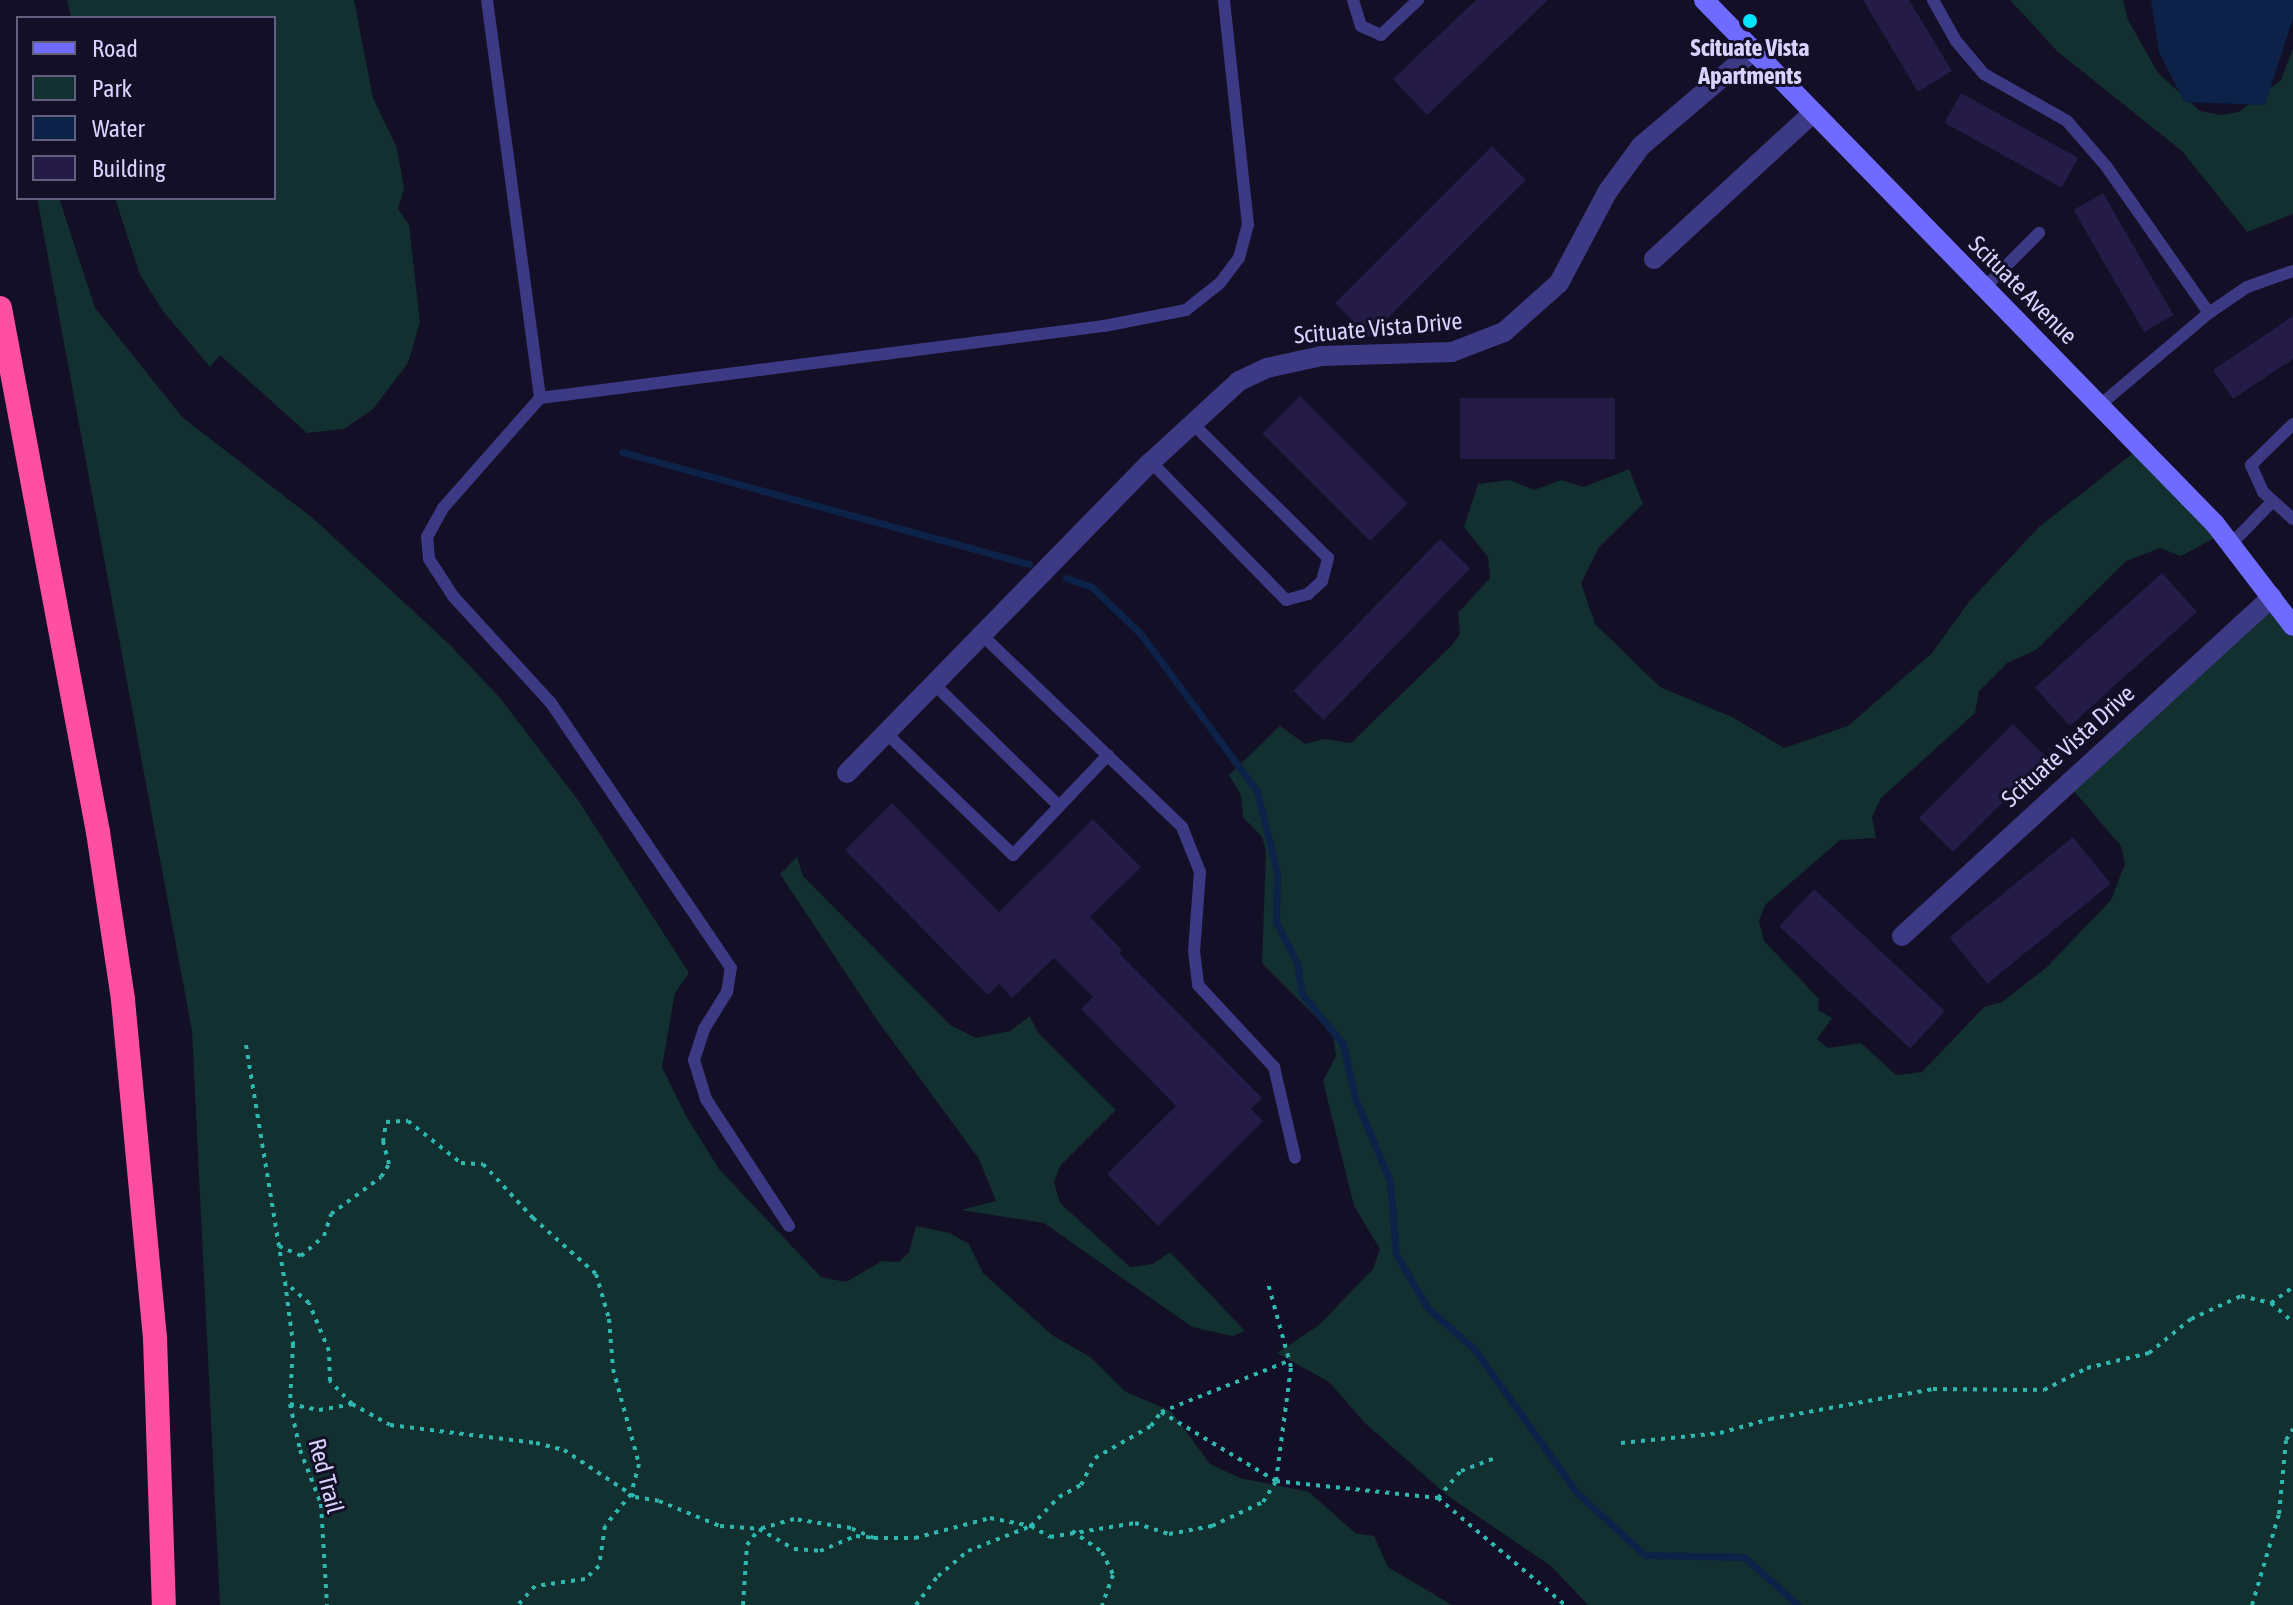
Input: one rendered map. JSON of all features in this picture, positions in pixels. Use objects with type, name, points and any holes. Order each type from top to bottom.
[{"type":"highway","points":[[0,308],[94,804],[123,1000],[155,1338],[164,1605]]},
{"type":"main road","name":"Scituate Avenue","points":[[1704,0],[2100,405],[2231,544],[2293,626]]},
{"type":"street","name":"Scituate Vista Drive","points":[[847,773],[1151,462],[1239,381],[1267,368],[1362,353],[1452,352],[1504,332],[1559,283],[1608,191],[1641,146],[1753,51]]},
{"type":"street","points":[[1654,259],[1813,113]]},
{"type":"street","name":"Scituate Vista Drive","points":[[1902,936],[2272,597]]},
{"type":"lane","points":[[487,0],[540,398]]},
{"type":"lane","points":[[789,1226],[706,1099],[694,1060],[704,1029],[727,992],[731,968],[550,702],[453,596],[429,559],[427,537],[443,508],[540,398],[1104,326],[1186,310],[1220,283],[1239,258],[1248,225],[1224,0]]},
{"type":"lane","points":[[1353,0],[1361,26],[1381,35],[1418,0]]},
{"type":"lane","points":[[1933,0],[1956,41],[1984,74],[2067,121],[2106,166],[2209,313]]},
{"type":"lane","points":[[1984,288],[2039,233]]},
{"type":"lane","points":[[2100,405],[2209,313],[2247,287],[2293,271]]},
{"type":"lane","points":[[1151,462],[1286,600],[1308,594],[1322,581],[1328,558],[1192,423]]},
{"type":"lane","points":[[2293,424],[2251,465],[2254,480],[2293,519]]},
{"type":"lane","points":[[2231,544],[2273,501]]},
{"type":"lane","points":[[983,636],[1170,814],[1193,848],[1200,872],[1194,951],[1198,985],[1274,1067],[1295,1158]]},
{"type":"lane","points":[[935,685],[1059,806]]},
{"type":"lane","points":[[887,734],[1013,855],[1108,755]]},
{"type":"path","points":[[246,1045],[293,1344],[290,1404],[319,1410],[352,1404]]},
{"type":"path","points":[[279,1246],[301,1256],[324,1236],[331,1214],[381,1177],[389,1164],[383,1142],[386,1122],[408,1121],[461,1163],[483,1164],[533,1218],[596,1274],[609,1319],[613,1369],[639,1464],[631,1494],[605,1526],[599,1566],[585,1579],[535,1586],[518,1605]]},
{"type":"path","points":[[759,1529],[794,1549],[820,1551],[856,1536],[915,1538],[990,1518],[1031,1526],[1050,1537],[1135,1523],[1169,1534],[1212,1526],[1263,1502],[1276,1481],[1291,1360],[1281,1344],[1267,1280]]},
{"type":"path","points":[[285,1282],[309,1303],[329,1351],[330,1381],[352,1404],[390,1425],[564,1450],[631,1494],[720,1526],[759,1529],[794,1519],[851,1528],[874,1538]]},
{"type":"path","points":[[2271,1303],[2293,1287]]},
{"type":"path","points":[[1621,1443],[1720,1433],[1933,1389],[2044,1390],[2087,1368],[2149,1353],[2191,1319],[2241,1296],[2271,1303],[2293,1322]]},
{"type":"path","points":[[916,1605],[968,1551],[1031,1526],[1059,1497],[1081,1485],[1095,1458],[1151,1426],[1161,1412],[1291,1360]]},
{"type":"path","name":"Red Trail","points":[[290,1404],[321,1504],[327,1605]]},
{"type":"path","points":[[1161,1412],[1276,1481],[1438,1498],[1565,1605]]},
{"type":"path","points":[[2252,1605],[2279,1514],[2286,1440],[2293,1429]]},
{"type":"path","points":[[1438,1498],[1461,1471],[1493,1459]]},
{"type":"path","points":[[743,1605],[747,1545],[759,1529]]},
{"type":"path","points":[[1072,1531],[1102,1552],[1113,1575],[1102,1605]]},
{"type":"green space","points":[[67,0],[354,0],[373,98],[397,148],[404,188],[398,209],[409,225],[420,322],[408,363],[373,409],[344,429],[307,433],[220,355],[210,367],[163,311],[140,275],[116,200],[276,200],[276,16],[71,16]]},
{"type":"green space","points":[[2010,0],[2123,0],[2128,20],[2158,73],[2200,111],[2221,115],[2239,112],[2281,80],[2293,48],[2293,214],[2247,232],[2182,151],[2057,51]]},
{"type":"green space","points":[[37,200],[60,200],[95,308],[182,417],[315,520],[450,645],[500,698],[578,800],[689,973],[675,993],[662,1067],[686,1116],[719,1169],[821,1277],[846,1282],[882,1261],[899,1262],[909,1252],[916,1226],[950,1233],[969,1244],[983,1273],[1052,1335],[1090,1357],[1126,1392],[1171,1411],[1210,1464],[1240,1478],[1309,1492],[1355,1533],[1374,1536],[1388,1567],[1452,1605],[220,1605],[192,1031]]},
{"type":"green space","points":[[2141,447],[2220,535],[2181,556],[2160,548],[2126,561],[2036,650],[2007,663],[1979,691],[1975,713],[1881,798],[1872,817],[1876,838],[1840,840],[1765,905],[1759,921],[1764,941],[1819,999],[1818,1010],[1832,1018],[1817,1039],[1828,1048],[1861,1043],[1896,1075],[1922,1072],[1984,1007],[2002,1002],[2047,967],[2111,900],[2125,864],[2121,846],[2067,783],[2273,598],[2293,623],[2293,1605],[1588,1605],[1551,1566],[1448,1496],[1365,1423],[1329,1382],[1277,1353],[1319,1325],[1373,1269],[1380,1249],[1354,1206],[1323,1081],[1336,1056],[1333,1034],[1262,963],[1266,851],[1262,837],[1243,817],[1241,795],[1229,775],[1280,726],[1305,744],[1324,739],[1351,743],[1452,645],[1460,634],[1458,613],[1490,578],[1488,557],[1464,527],[1478,484],[1510,480],[1534,490],[1561,480],[1584,487],[1629,469],[1643,504],[1599,547],[1581,583],[1595,624],[1660,687],[1732,717],[1784,748],[1848,726],[1932,653],[1968,603],[2039,527]]},
{"type":"green space","points":[[797,857],[803,876],[950,1025],[976,1038],[1010,1031],[1030,1016],[1038,1033],[1116,1110],[1060,1166],[1054,1182],[1060,1203],[1130,1267],[1153,1264],[1170,1252],[1245,1331],[1232,1336],[1192,1327],[1044,1223],[961,1210],[996,1201],[979,1159],[877,1020],[780,874]]},
{"type":"water","points":[[2151,0],[2293,0],[2293,18],[2265,105],[2184,102],[2159,52]]},
{"type":"building","points":[[1476,0],[1548,0],[1427,115],[1393,79]]},
{"type":"building","points":[[1863,0],[1909,0],[1952,71],[1918,92]]},
{"type":"building","points":[[1961,93],[2078,158],[2062,188],[1945,123]]},
{"type":"building","points":[[1492,146],[1526,180],[1369,337],[1335,303]]},
{"type":"building","points":[[2103,193],[2174,315],[2144,332],[2074,210]]},
{"type":"building","points":[[2293,316],[2293,359],[2233,399],[2213,370]]},
{"type":"building","points":[[1300,396],[1407,503],[1370,541],[1263,433]]},
{"type":"building","points":[[1460,398],[1615,398],[1615,459],[1460,459]]},
{"type":"building","points":[[1440,539],[1470,568],[1324,720],[1293,691]]},
{"type":"building","points":[[2162,573],[2197,612],[2070,726],[2035,687]]},
{"type":"building","points":[[2013,724],[2047,758],[1953,852],[1919,818]]},
{"type":"building","points":[[892,803],[999,912],[1093,819],[1141,867],[1090,917],[1122,950],[1119,953],[1262,1098],[1251,1109],[1263,1121],[1158,1226],[1107,1174],[1176,1106],[1081,1009],[1093,997],[1054,958],[1012,998],[999,984],[988,995],[845,850]]},
{"type":"building","points":[[2073,837],[2111,884],[1987,984],[1949,937]]},
{"type":"building","points":[[1814,889],[1945,1011],[1910,1048],[1779,926]]},
{"type":"waterway","points":[[622,452],[1029,564]]},
{"type":"waterway","points":[[1066,578],[1092,587],[1140,633],[1257,791],[1277,872],[1276,922],[1297,963],[1302,994],[1343,1044],[1355,1098],[1390,1181],[1396,1254],[1427,1307],[1475,1350],[1577,1493],[1645,1555],[1744,1557],[1798,1605]]},
{"type":"place","name":"Scituate Vista Apartments","points":[[1750,21]]}]
